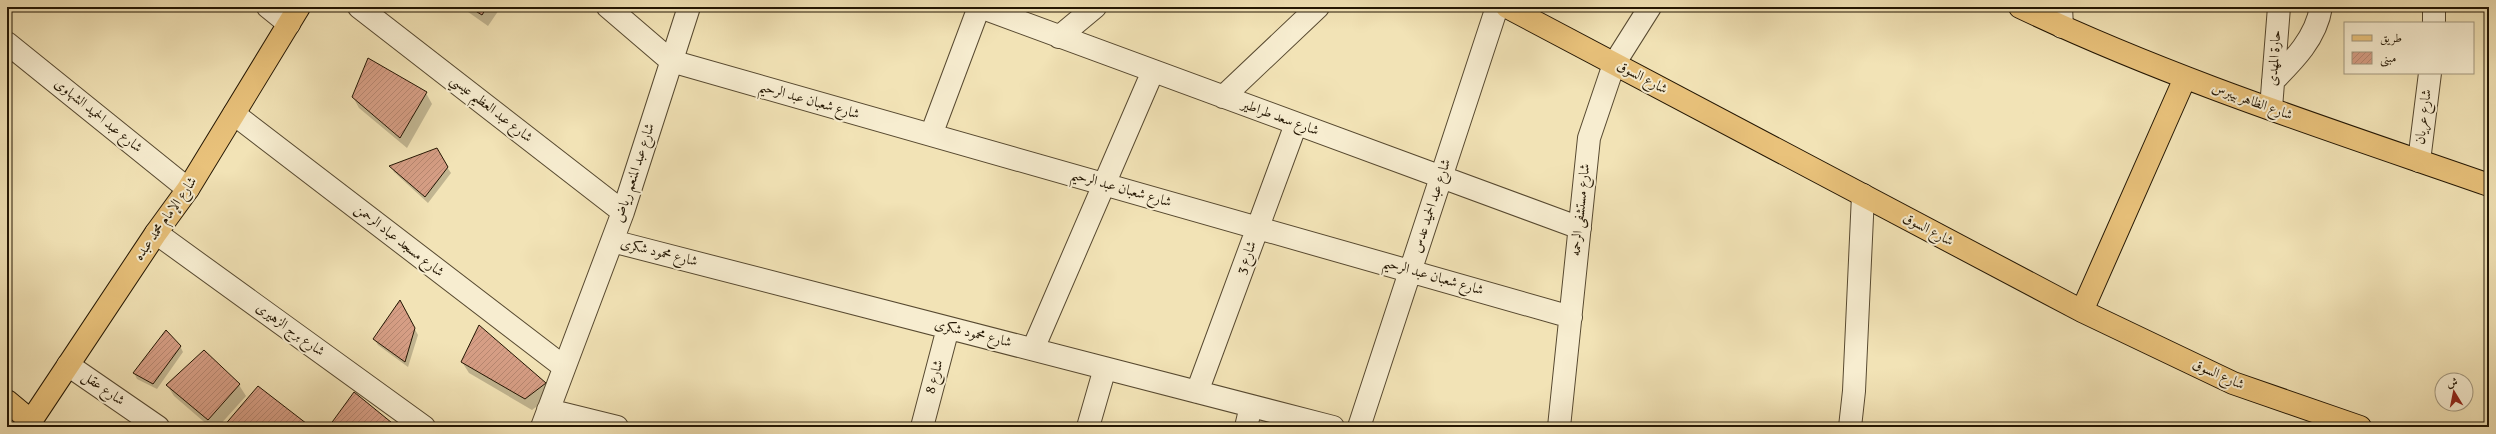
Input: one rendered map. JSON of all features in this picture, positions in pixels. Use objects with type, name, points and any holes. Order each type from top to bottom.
[{"type":"main road","name":"شارع السوق","points":[[1507,7],[2082,311],[2233,383],[2360,427]]},
{"type":"main road","name":"شارع الظاهر بيبرس","points":[[2020,7],[2062,17],[2185,78],[2489,185]]},
{"type":"main road","name":"شارع الإمام محمد عبده","points":[[29,424],[156,233],[188,189],[294,16]]},
{"type":"main road","points":[[2082,311],[2185,78]]},
{"type":"main road","points":[[7,401],[29,424]]},
{"type":"street","points":[[268,7],[294,16]]},
{"type":"street","name":"شارع عبد العظيم عيسي","points":[[359,7],[623,212]]},
{"type":"street","points":[[608,7],[671,61]]},
{"type":"street","name":"شارع عبد المنعم رياض","points":[[545,418],[623,212],[689,7]]},
{"type":"street","points":[[931,135],[979,7]]},
{"type":"street","name":"شارع سعد طراطير","points":[[979,7],[1580,228]]},
{"type":"street","points":[[1059,37],[1095,7]]},
{"type":"street","points":[[1223,97],[1318,7]]},
{"type":"street","name":"شارع عبد الحميد عدس","points":[[1360,427],[1497,7]]},
{"type":"street","name":"شارع مستشفى الرحمه","points":[[1559,427],[1589,138],[1614,64],[1650,7]]},
{"type":"street","name":"حارة المهدى","points":[[2271,108],[2279,7]]},
{"type":"street","points":[[2273,82],[2301,52],[2319,16],[2321,7]]},
{"type":"street","points":[[2434,7],[2434,22]]},
{"type":"street","name":"شارع عبد الحميد الشهاوى","points":[[7,43],[188,189]]},
{"type":"street","name":"شارع شعبان عبد الرحيم","points":[[671,61],[1571,317]]},
{"type":"street","points":[[1033,350],[1153,71]]},
{"type":"street","name":"شارع عريان","points":[[2419,161],[2430,74]]},
{"type":"street","name":"شارع مسجد عباد الرحمن","points":[[234,114],[564,367]]},
{"type":"street","name":"شارع 3","points":[[1197,392],[1296,124]]},
{"type":"street","points":[[1850,427],[1854,391],[1863,195]]},
{"type":"street","name":"شارع برج الزهيرى","points":[[156,233],[424,427]]},
{"type":"street","name":"شارع محمود شكرى","points":[[612,241],[1333,427]]},
{"type":"street","name":"شارع 8","points":[[922,427],[948,328]]},
{"type":"street","name":"شارع عقل","points":[[68,365],[158,427]]},
{"type":"street","points":[[1088,427],[1105,368]]},
{"type":"street","points":[[1246,427],[1251,406]]},
{"type":"street","points":[[545,418],[617,427]]},
{"type":"building","points":[[469,7],[487,7],[482,15]]},
{"type":"building","points":[[368,58],[427,92],[400,138],[352,97]]},
{"type":"building","points":[[437,148],[448,167],[425,197],[389,166]]},
{"type":"building","points":[[400,300],[415,328],[405,362],[373,339]]},
{"type":"building","points":[[479,325],[546,383],[525,399],[461,362]]},
{"type":"building","points":[[166,330],[181,346],[153,384],[133,373]]},
{"type":"building","points":[[204,350],[240,384],[208,420],[166,385]]},
{"type":"building","points":[[258,386],[311,427],[223,427]]},
{"type":"building","points":[[354,392],[397,427],[330,425]]}]
